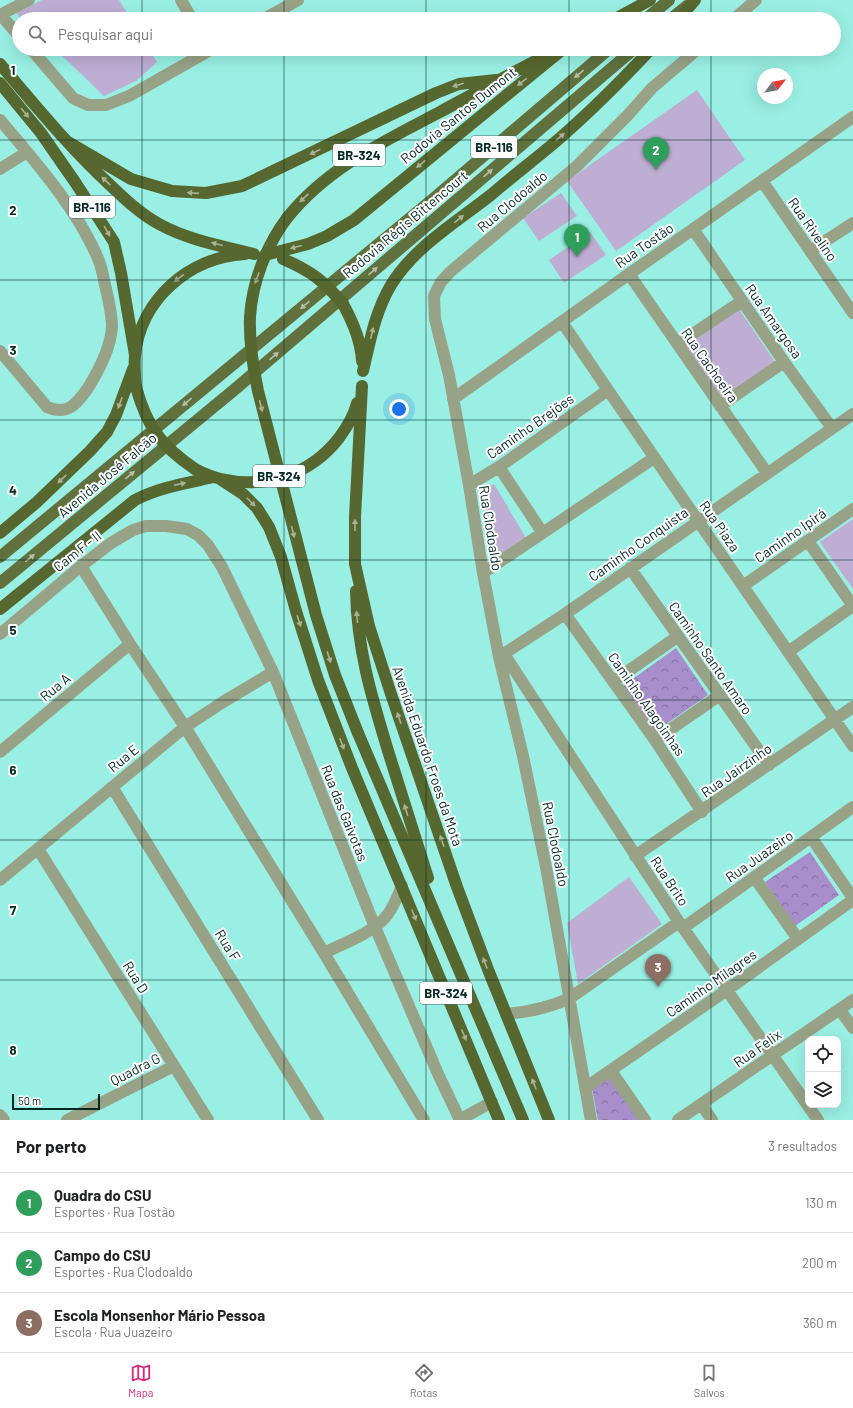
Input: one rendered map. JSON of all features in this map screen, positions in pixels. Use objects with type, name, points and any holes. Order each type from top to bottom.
[{"type":"highway","points":[[628,12],[650,0]]},
{"type":"highway","points":[[685,12],[694,0]]},
{"type":"highway","points":[[68,142],[131,179],[172,191],[206,194],[242,186],[436,93],[459,84],[496,80],[545,56]]},
{"type":"highway","name":"Rodovia Santos Dumont","points":[[260,255],[308,244],[327,236],[354,220],[554,56]]},
{"type":"highway","name":"BR-116","points":[[363,371],[375,319],[391,285],[407,263],[428,243],[488,197],[560,138],[645,56]]},
{"type":"highway","name":"Avenida Eduardo Froes da Mota","points":[[0,64],[68,142],[119,193],[158,224],[192,238],[260,255],[283,259],[300,266],[330,288],[343,304],[358,335],[362,353],[363,371],[355,517],[355,564],[369,626],[457,887],[548,1120]]},
{"type":"highway","name":"BR-324","points":[[496,80],[356,157],[320,183],[299,203],[281,226],[266,255],[255,285],[250,317],[252,359],[258,391],[296,544],[318,623],[335,675],[358,733],[523,1120]]},
{"type":"highway","name":"Avenida Eduardo Froes da Mota","points":[[0,83],[45,139],[84,194],[114,242],[121,272],[135,360],[136,387],[150,426],[158,437],[178,457],[195,469],[217,478],[243,494],[257,508],[269,527],[281,557],[318,680],[352,768],[499,1120]]},
{"type":"highway","name":"Avenida Eduardo Froes da Mota","points":[[135,360],[140,334],[148,314],[160,296],[175,280],[192,268],[212,260],[233,255],[260,255]]},
{"type":"highway","points":[[0,533],[37,502],[90,451],[107,432],[116,415],[135,360]]},
{"type":"highway","name":"Avenida Eduardo Froes da Mota","points":[[217,478],[248,482],[262,482],[283,478],[302,470],[320,458],[348,426],[356,407],[362,386]]},
{"type":"highway","points":[[0,609],[135,500],[163,488],[217,478]]},
{"type":"highway","name":"BR-324","points":[[355,564],[357,622],[361,650],[371,695],[447,941]]},
{"type":"main road","points":[[654,12],[669,0]]},
{"type":"main road","points":[[679,12],[694,0]]},
{"type":"main road","name":"Rodovia Régis Bittencourt","points":[[217,377],[439,194],[601,56]]},
{"type":"main road","name":"Rodovia Régis Bittencourt","points":[[234,390],[626,56]]},
{"type":"main road","name":"Avenida José Falcão","points":[[0,557],[217,377]]},
{"type":"main road","name":"Avenida José Falcão","points":[[0,583],[234,390]]},
{"type":"street","points":[[12,28],[0,14],[30,0]]},
{"type":"street","points":[[181,0],[188,12]]},
{"type":"street","points":[[277,12],[298,0]]},
{"type":"street","points":[[742,12],[756,0]]},
{"type":"street","points":[[37,56],[73,98],[88,105],[106,105],[129,96],[199,56]]},
{"type":"street","name":"Rua Clodoaldo","points":[[591,1120],[544,859],[502,656],[483,573],[453,399],[435,319],[434,296],[441,282],[450,272],[576,166],[628,115],[652,88],[690,56]]},
{"type":"street","name":"Rua Tostão","points":[[453,399],[853,117]]},
{"type":"street","points":[[0,120],[27,152],[64,201],[87,235],[100,262],[112,327],[108,346],[96,374],[83,395],[68,409],[53,410],[46,407],[0,351]]},
{"type":"street","points":[[0,169],[27,152]]},
{"type":"street","name":"Rua Rivelino","points":[[762,181],[853,313]]},
{"type":"street","points":[[810,251],[853,223]]},
{"type":"street","name":"Rua Amargosa","points":[[693,229],[784,362],[832,428]]},
{"type":"street","name":"Rua Cachoeira","points":[[629,274],[767,473]]},
{"type":"street","points":[[678,344],[742,301]]},
{"type":"street","name":"Rua Piaza","points":[[562,322],[853,746]]},
{"type":"street","points":[[720,406],[784,362]]},
{"type":"street","name":"Caminho Brejões","points":[[469,485],[499,467],[608,390]]},
{"type":"street","name":"Caminho Conquista","points":[[502,656],[853,414]]},
{"type":"street","points":[[483,573],[654,458]]},
{"type":"street","points":[[499,467],[542,532]]},
{"type":"street","name":"Caminho Ipirá","points":[[743,586],[853,509]]},
{"type":"street","name":"Cam F - II","points":[[0,634],[81,566],[111,543],[133,530],[146,526],[166,526],[187,529]]},
{"type":"street","name":"Rua das Gaivotas","points":[[187,529],[198,535],[208,545],[222,566],[273,672],[375,927],[438,1076],[460,1120]]},
{"type":"street","points":[[788,652],[853,606],[808,541]]},
{"type":"street","points":[[81,566],[185,727],[324,953],[424,1120]]},
{"type":"street","name":"Caminho Santo Amaro","points":[[630,568],[769,765]]},
{"type":"street","name":"Caminho Alagoinhas","points":[[565,614],[655,740],[702,812]]},
{"type":"street","points":[[614,681],[677,636]]},
{"type":"street","name":"Rua A","points":[[0,752],[130,644]]},
{"type":"street","name":"Rua Brito","points":[[502,656],[681,925],[818,1120]]},
{"type":"street","name":"Rua E","points":[[0,880],[185,727],[273,672]]},
{"type":"street","points":[[655,740],[720,695]]},
{"type":"street","name":"Rua Jairzinho","points":[[635,856],[702,812],[853,707]]},
{"type":"street","name":"Rua F","points":[[112,787],[318,1120]]},
{"type":"street","name":"Rua Juazeiro","points":[[506,1014],[539,1010],[554,1006],[570,998],[754,877],[853,807]]},
{"type":"street","points":[[812,837],[853,899]]},
{"type":"street","name":"Rua D","points":[[38,849],[208,1120]]},
{"type":"street","points":[[754,877],[798,940]]},
{"type":"street","points":[[324,953],[375,927],[388,914],[402,886]]},
{"type":"street","name":"Caminho Milagres","points":[[585,1088],[798,940],[853,899]]},
{"type":"street","name":"Rua Felix","points":[[678,1120],[853,1000]]},
{"type":"street","points":[[840,1010],[853,1028]]},
{"type":"street","name":"Quadra G","points":[[67,1120],[174,1066]]},
{"type":"street","points":[[611,1071],[645,1120]]},
{"type":"street","points":[[460,1120],[492,1102]]},
{"type":"street","points":[[701,1104],[712,1120]]},
{"type":"street","points":[[0,1114],[4,1120]]},
{"type":"shaded area","points":[[42,0],[119,0],[127,12],[19,12]]},
{"type":"shaded area","points":[[62,56],[153,56],[157,62],[136,81],[104,96]]},
{"type":"shaded area","points":[[697,90],[745,160],[616,251],[567,181]]},
{"type":"shaded area","points":[[561,193],[577,216],[539,241],[523,218]]},
{"type":"shaded area","points":[[590,232],[606,255],[564,283],[549,260]]},
{"type":"shaded area","points":[[739,309],[775,362],[720,400],[684,348]]},
{"type":"shaded area","points":[[494,484],[526,538],[496,559],[481,490]]},
{"type":"shaded area","points":[[853,519],[853,589],[820,542]]},
{"type":"shaded area","points":[[629,877],[662,924],[578,984],[567,923]]},
{"type":"green space","points":[[676,648],[708,695],[653,733],[620,688]]},
{"type":"green space","points":[[810,852],[839,895],[795,926],[765,882]]},
{"type":"green space","points":[[611,1076],[639,1120],[598,1120],[592,1089]]},
{"type":"place","name":"Campo do CSU","points":[[656,170]]},
{"type":"place","name":"Quadra do CSU","points":[[577,257]]},
{"type":"place","name":"Escola Monsenhor Mário Pessoa","points":[[658,987]]}]
